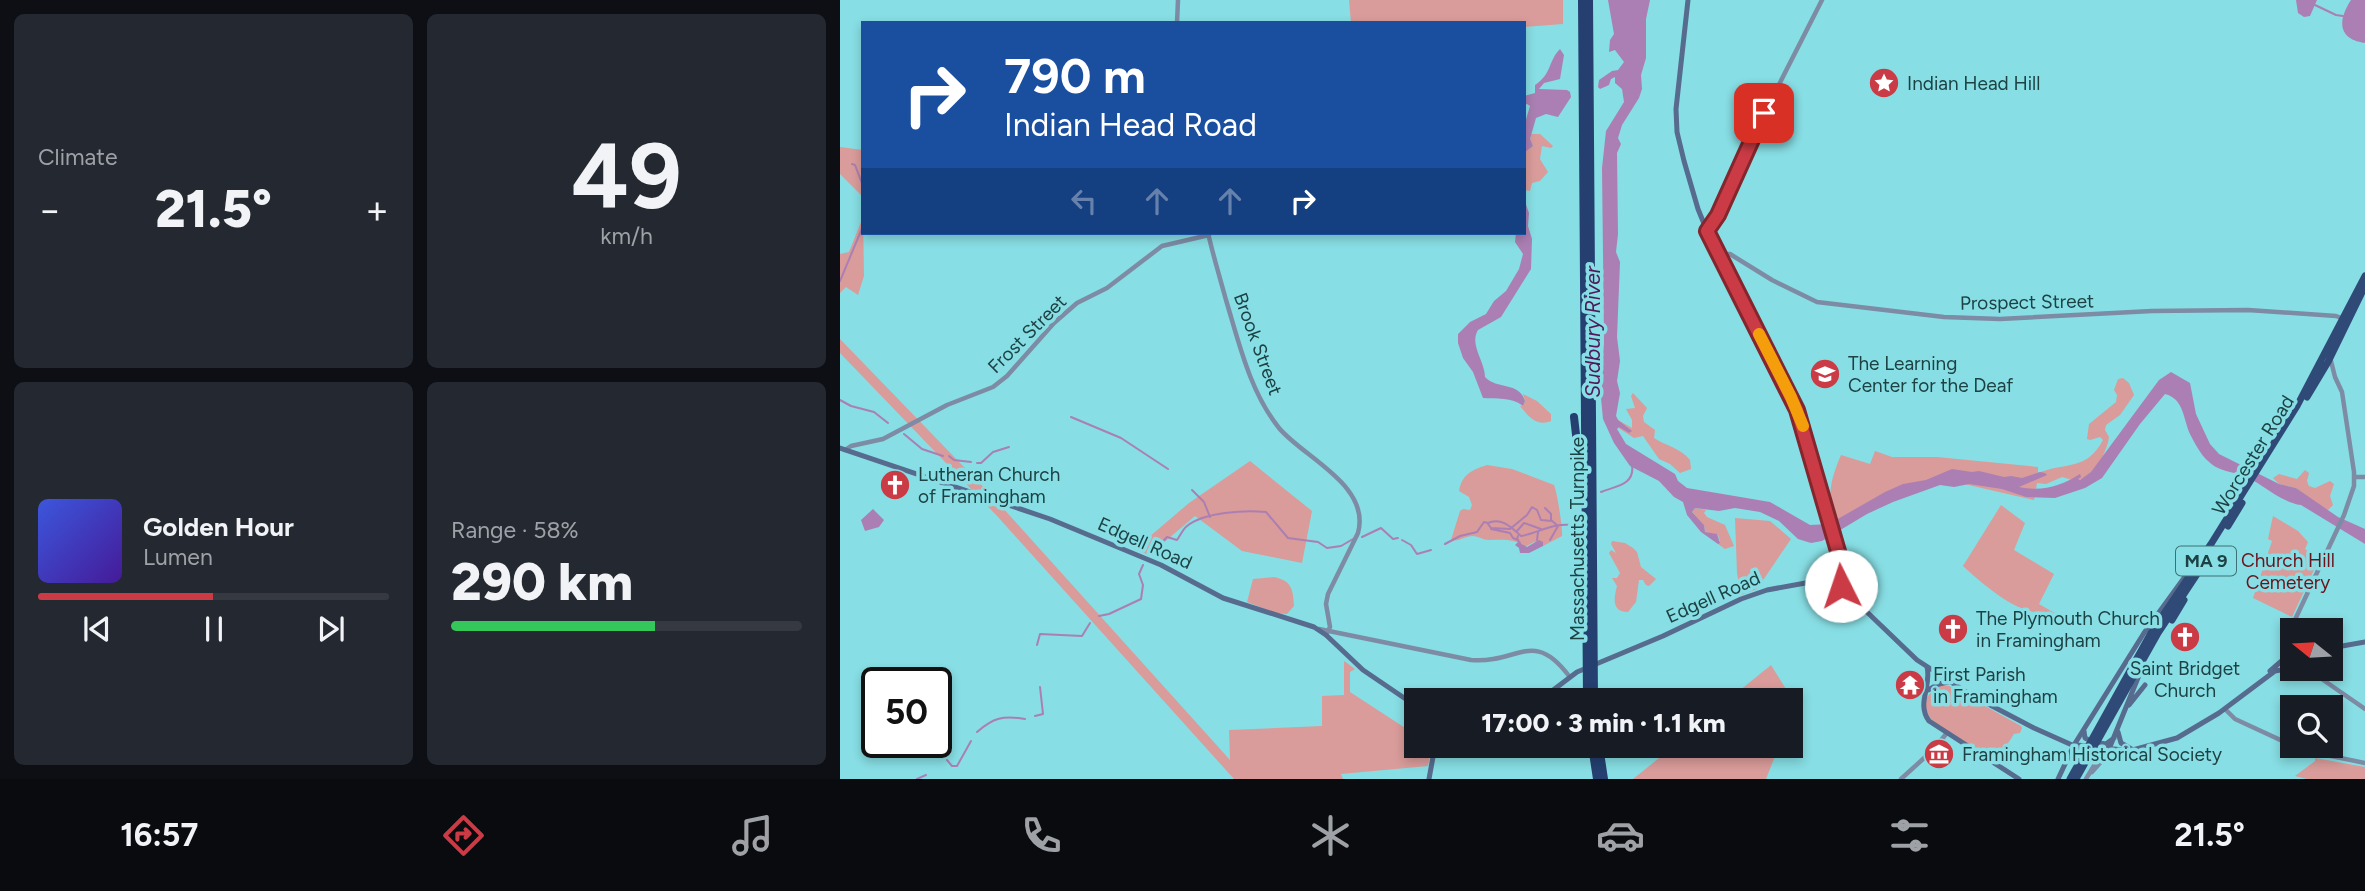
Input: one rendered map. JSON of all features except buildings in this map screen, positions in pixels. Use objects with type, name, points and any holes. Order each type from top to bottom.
[{"type":"highway","name":"Massachusetts Turnpike","points":[[1582,0],[1586,535],[1590,657]]},
{"type":"highway","name":"Massachusetts Turnpike","points":[[1589,0],[1589,688]]},
{"type":"highway","points":[[1577,189],[1583,147]]},
{"type":"highway","name":"Worcester Road","points":[[2261,467],[2318,380],[2365,276]]},
{"type":"highway","name":"Worcester Road","points":[[2076,779],[2158,633],[2250,486],[2365,286]]},
{"type":"highway","points":[[1574,417],[1586,535]]},
{"type":"highway","name":"Worcester Road","points":[[2070,779],[2151,633],[2250,486]]},
{"type":"highway","points":[[2172,620],[2202,566]]},
{"type":"highway","name":"Massachusetts Turnpike","points":[[1590,678],[1592,688]]},
{"type":"highway","points":[[1594,758],[1597,779]]},
{"type":"highway","points":[[1601,758],[1604,779]]},
{"type":"main road","points":[[1688,0],[1677,90],[1676,121],[1682,154],[1707,231],[1797,410],[1842,565],[1840,588]]},
{"type":"main road","name":"Edgell Road","points":[[843,449],[1051,520],[1161,565],[1223,598],[1318,629],[1327,633],[1363,670],[1404,698]]},
{"type":"main road","name":"Worcester Road","points":[[2058,779],[2084,728],[2152,620],[2211,544]]},
{"type":"main road","points":[[1816,582],[1835,578],[1842,565]]},
{"type":"main road","name":"Edgell Road","points":[[1554,688],[1569,676],[1667,635],[1755,593],[1786,585],[1816,582],[1840,588],[1908,652],[1951,683],[2004,714],[2074,745],[2083,744],[2108,752],[2133,750],[2178,737],[2225,709],[2266,677]]},
{"type":"main road","name":"Worcester Road","points":[[2108,752],[2158,633]]},
{"type":"main road","points":[[2343,646],[2365,642]]},
{"type":"main road","points":[[2266,677],[2280,663]]},
{"type":"main road","points":[[1927,667],[1929,680],[1922,704],[1925,716],[1931,724],[2019,779]]},
{"type":"main road","points":[[2266,677],[2280,670]]},
{"type":"main road","points":[[1925,694],[1936,685],[1951,683]]},
{"type":"main road","points":[[2125,711],[2145,685]]},
{"type":"main road","points":[[2118,727],[2121,743],[2133,750]]},
{"type":"main road","points":[[2083,744],[2084,728]]},
{"type":"main road","points":[[2099,748],[2115,737]]},
{"type":"main road","points":[[1429,779],[1433,758]]},
{"type":"street","points":[[1177,21],[1178,0]]},
{"type":"street","points":[[1707,231],[1718,215],[1761,120],[1822,0]]},
{"type":"street","name":"Frost Street","points":[[843,449],[883,439],[947,405],[993,387],[1012,372],[1054,323],[1077,303],[1107,288],[1162,246],[1205,235]]},
{"type":"street","name":"Brook Street","points":[[1209,235],[1239,344],[1266,408],[1290,440],[1332,473],[1359,509],[1358,533],[1327,597],[1327,633]]},
{"type":"street","name":"Prospect Street","points":[[1718,254],[1730,254],[1765,276],[1817,302],[1944,317],[1994,320],[2138,312],[2254,310],[2345,319]]},
{"type":"street","points":[[2295,618],[2337,531],[2353,490],[2354,477],[2342,392],[2331,363],[2332,353]]},
{"type":"street","points":[[2318,380],[2323,376],[2335,377]]},
{"type":"street","points":[[855,453],[860,445]]},
{"type":"street","points":[[2354,477],[2365,477]]},
{"type":"street","points":[[1327,633],[1476,661],[1540,651],[1553,657],[1569,676]]},
{"type":"street","points":[[2323,681],[2365,709]]},
{"type":"street","points":[[2225,709],[2231,717],[2295,747],[2316,754],[2365,763]]},
{"type":"street","points":[[1900,779],[1934,750],[1946,734]]},
{"type":"street","points":[[2087,778],[2095,764],[2108,752]]},
{"type":"green space","points":[[1349,0],[1563,0],[1563,24],[1526,27],[1526,21],[1351,21]]},
{"type":"green space","points":[[1531,134],[1540,134],[1553,146],[1542,146],[1540,159],[1548,172],[1540,181],[1532,183],[1530,191],[1526,190],[1526,151],[1533,146]]},
{"type":"green space","points":[[840,147],[861,150],[861,195],[840,174]]},
{"type":"green space","points":[[861,222],[864,276],[858,295],[846,287],[840,293],[840,254],[849,252]]},
{"type":"green space","points":[[840,339],[993,497],[1230,760],[1229,730],[1322,726],[1322,696],[1344,695],[1344,661],[1355,669],[1350,672],[1350,692],[1404,727],[1404,758],[1430,758],[1428,766],[1341,774],[1343,779],[1234,779],[998,517],[840,353]]},
{"type":"green space","points":[[2123,378],[2129,383],[2134,395],[2120,415],[2106,425],[2105,430],[2109,437],[2106,449],[2095,468],[2085,477],[2075,481],[2062,477],[2046,484],[2037,483],[2034,500],[1964,484],[1946,483],[1867,507],[1837,532],[1830,493],[1833,475],[1841,455],[1870,464],[1875,451],[1892,457],[1937,457],[2038,467],[2038,473],[2075,464],[2090,457],[2103,440],[2100,437],[2087,439],[2089,424],[2116,402],[2117,395],[2114,390],[2118,379]]},
{"type":"green space","points":[[1633,393],[1647,408],[1643,416],[1644,422],[1655,430],[1654,438],[1686,456],[1690,460],[1691,469],[1680,473],[1659,459],[1643,436],[1634,438],[1617,427],[1616,416],[1632,428],[1632,420],[1626,409],[1635,408],[1631,396]]},
{"type":"green space","points":[[1523,394],[1537,401],[1551,414],[1551,421],[1541,423],[1530,417],[1520,406],[1523,406],[1525,401]]},
{"type":"green space","points":[[1250,461],[1312,511],[1302,563],[1242,551],[1195,516],[1149,555],[1135,549],[1189,503]]},
{"type":"green space","points":[[1487,465],[1512,469],[1554,485],[1562,536],[1543,546],[1534,542],[1525,547],[1512,541],[1487,540],[1475,536],[1451,540],[1460,511],[1470,510],[1472,505],[1469,497],[1459,491],[1463,480],[1472,471]]},
{"type":"green space","points":[[2305,470],[2309,473],[2309,486],[2315,488],[2330,481],[2334,484],[2330,496],[2333,505],[2328,510],[2296,488],[2279,484],[2273,478],[2279,474],[2297,479]]},
{"type":"green space","points":[[2001,505],[2025,523],[2014,550],[2054,574],[2039,604],[2058,615],[2055,622],[2009,602],[1963,566]]},
{"type":"green space","points":[[1695,508],[1706,510],[1704,513],[1707,517],[1725,525],[1734,546],[1725,549],[1718,544],[1718,535],[1705,532],[1704,525],[1692,512]]},
{"type":"green space","name":"Church Hill Cemetery","points":[[2273,516],[2298,531],[2308,542],[2305,549],[2319,559],[2292,617],[2253,598],[2272,541],[2268,539]]},
{"type":"green space","points":[[1735,518],[1770,521],[1791,539],[1757,589],[1741,595],[1737,573]]},
{"type":"green space","points":[[1612,541],[1625,543],[1633,548],[1637,552],[1641,567],[1656,579],[1649,586],[1639,580],[1636,602],[1628,612],[1616,607],[1615,603],[1617,586],[1612,578],[1617,578],[1620,573],[1609,553],[1611,550],[1616,553]]},
{"type":"green space","points":[[1274,577],[1288,583],[1292,590],[1294,606],[1287,614],[1275,613],[1247,602],[1253,579]]},
{"type":"green space","points":[[1771,665],[1785,688],[1743,688]]},
{"type":"green space","points":[[1942,685],[1949,686],[2021,726],[2020,733],[2014,734],[1997,760],[1933,722],[1925,705],[1931,692]]},
{"type":"green space","points":[[1659,758],[1774,758],[1766,779],[1633,779]]},
{"type":"green space","points":[[2315,758],[2365,767],[2365,779],[2307,779],[2295,776],[2315,761]]},
{"type":"shaded area","points":[[1608,0],[1650,0],[1646,19],[1646,58],[1641,75],[1642,89],[1622,125],[1618,138],[1621,144],[1617,153],[1616,252],[1620,262],[1617,337],[1620,361],[1617,381],[1620,393],[1616,416],[1632,431],[1629,433],[1619,427],[1617,429],[1626,444],[1675,474],[1678,481],[1687,488],[1770,502],[1810,525],[1829,524],[1885,492],[1952,469],[2022,478],[2040,472],[2047,475],[2019,487],[2051,487],[2080,474],[2080,480],[2091,472],[2159,380],[2171,372],[2190,383],[2196,414],[2210,444],[2219,454],[2279,484],[2296,488],[2338,517],[2365,529],[2365,544],[2301,505],[2285,500],[2246,477],[2211,464],[2190,434],[2176,400],[2165,394],[2102,478],[2085,488],[2055,498],[2026,497],[2002,489],[1969,484],[1954,487],[1940,485],[1893,502],[1822,541],[1811,543],[1798,539],[1779,521],[1760,512],[1735,508],[1719,511],[1695,508],[1692,512],[1704,525],[1705,532],[1717,534],[1720,543],[1701,532],[1687,515],[1683,502],[1674,497],[1659,481],[1630,466],[1614,443],[1603,419],[1602,168],[1606,131],[1624,102],[1622,89],[1615,83],[1615,77],[1609,85],[1600,89],[1598,87],[1599,80],[1618,70],[1624,62],[1615,50],[1609,52],[1610,40],[1614,34]]},
{"type":"shaded area","points":[[2296,0],[2317,0],[2310,16],[2304,17],[2298,13]]},
{"type":"shaded area","points":[[2351,0],[2365,0],[2365,43],[2349,37],[2343,28],[2342,21]]},
{"type":"shaded area","points":[[1560,49],[1564,55],[1560,79],[1544,83],[1539,89],[1567,90],[1571,97],[1558,117],[1546,114],[1536,118],[1530,139],[1533,146],[1526,151],[1526,119],[1530,106],[1526,104],[1526,95],[1535,93],[1535,85],[1547,72]]},
{"type":"shaded area","points":[[1526,205],[1532,239],[1531,269],[1501,317],[1478,330],[1475,341],[1485,377],[1518,391],[1525,401],[1523,406],[1509,400],[1483,398],[1458,343],[1458,334],[1470,322],[1486,314],[1494,301],[1506,291],[1519,269],[1523,254],[1515,242],[1516,235],[1526,235]]},
{"type":"shaded area","points":[[873,509],[884,520],[879,527],[865,531],[861,520]]},
{"type":"shaded area","points":[[1539,540],[1543,542],[1543,546],[1529,553],[1520,553],[1515,545],[1518,542],[1527,547]]},
{"type":"waterway","points":[[2315,5],[2343,16]]},
{"type":"waterway","points":[[852,164],[855,165],[861,181]]},
{"type":"waterway","points":[[840,281],[861,231]]},
{"type":"waterway","points":[[840,400],[874,412],[888,423]]},
{"type":"waterway","points":[[1071,417],[1121,438],[1168,469]]},
{"type":"waterway","points":[[904,434],[922,449],[943,456]]},
{"type":"waterway","points":[[977,463],[981,463],[993,452],[1009,447]]},
{"type":"waterway","points":[[949,456],[954,460],[971,462]]},
{"type":"waterway","points":[[1601,492],[1627,481],[1631,477],[1632,465]]},
{"type":"waterway","points":[[1192,490],[1204,502],[1210,517]]},
{"type":"waterway","points":[[1488,524],[1491,528],[1510,529],[1527,515],[1532,507],[1537,510],[1541,520],[1552,521]]},
{"type":"waterway","points":[[1545,508],[1551,514],[1551,520],[1558,526],[1550,540]]},
{"type":"waterway","points":[[1152,553],[1167,537],[1177,540],[1194,521],[1214,515],[1247,511],[1266,512],[1288,538],[1318,542],[1327,548],[1341,546],[1353,539]]},
{"type":"waterway","points":[[1445,544],[1460,536],[1477,532],[1484,522],[1502,522],[1521,536],[1551,527],[1572,525]]},
{"type":"waterway","points":[[1517,531],[1524,523],[1541,529]]},
{"type":"waterway","points":[[1362,537],[1381,528],[1393,539],[1398,538]]},
{"type":"waterway","points":[[1491,529],[1510,533],[1518,540]]},
{"type":"waterway","points":[[1537,540],[1538,532]]},
{"type":"waterway","points":[[1518,536],[1520,543]]},
{"type":"waterway","points":[[1402,540],[1411,545],[1417,554],[1431,550]]},
{"type":"waterway","points":[[1099,616],[1141,599],[1143,585],[1139,574],[1143,565]]},
{"type":"waterway","points":[[1037,645],[1040,634],[1082,636],[1090,623]]},
{"type":"waterway","points":[[1035,716],[1043,714],[1040,687]]},
{"type":"waterway","points":[[977,732],[988,723],[999,719],[1025,719]]},
{"type":"waterway","points":[[947,760],[952,766],[957,766],[971,741]]},
{"type":"waterway","points":[[917,779],[926,775]]},
{"type":"slow traffic","points":[[1759,334],[1803,426]]},
{"type":"place","name":"Indian Head Hill","points":[[1884,83]]},
{"type":"place","name":"The Learning Center for the Deaf","points":[[1825,374]]},
{"type":"place","name":"Lutheran Church of Framingham","points":[[895,485]]},
{"type":"place","name":"The Plymouth Church in Framingham","points":[[1953,629]]},
{"type":"place","name":"Saint Bridget Church","points":[[2185,637]]},
{"type":"place","name":"First Parish in Framingham","points":[[1910,685]]},
{"type":"place","name":"Framingham Historical Society","points":[[1939,754]]},
{"type":"route","points":[[1764,113],[1718,215],[1707,231],[1800,418],[1842,565],[1841,586]]},
{"type":"water label","name":"Sudbury River","points":[[1592,332]]}]
